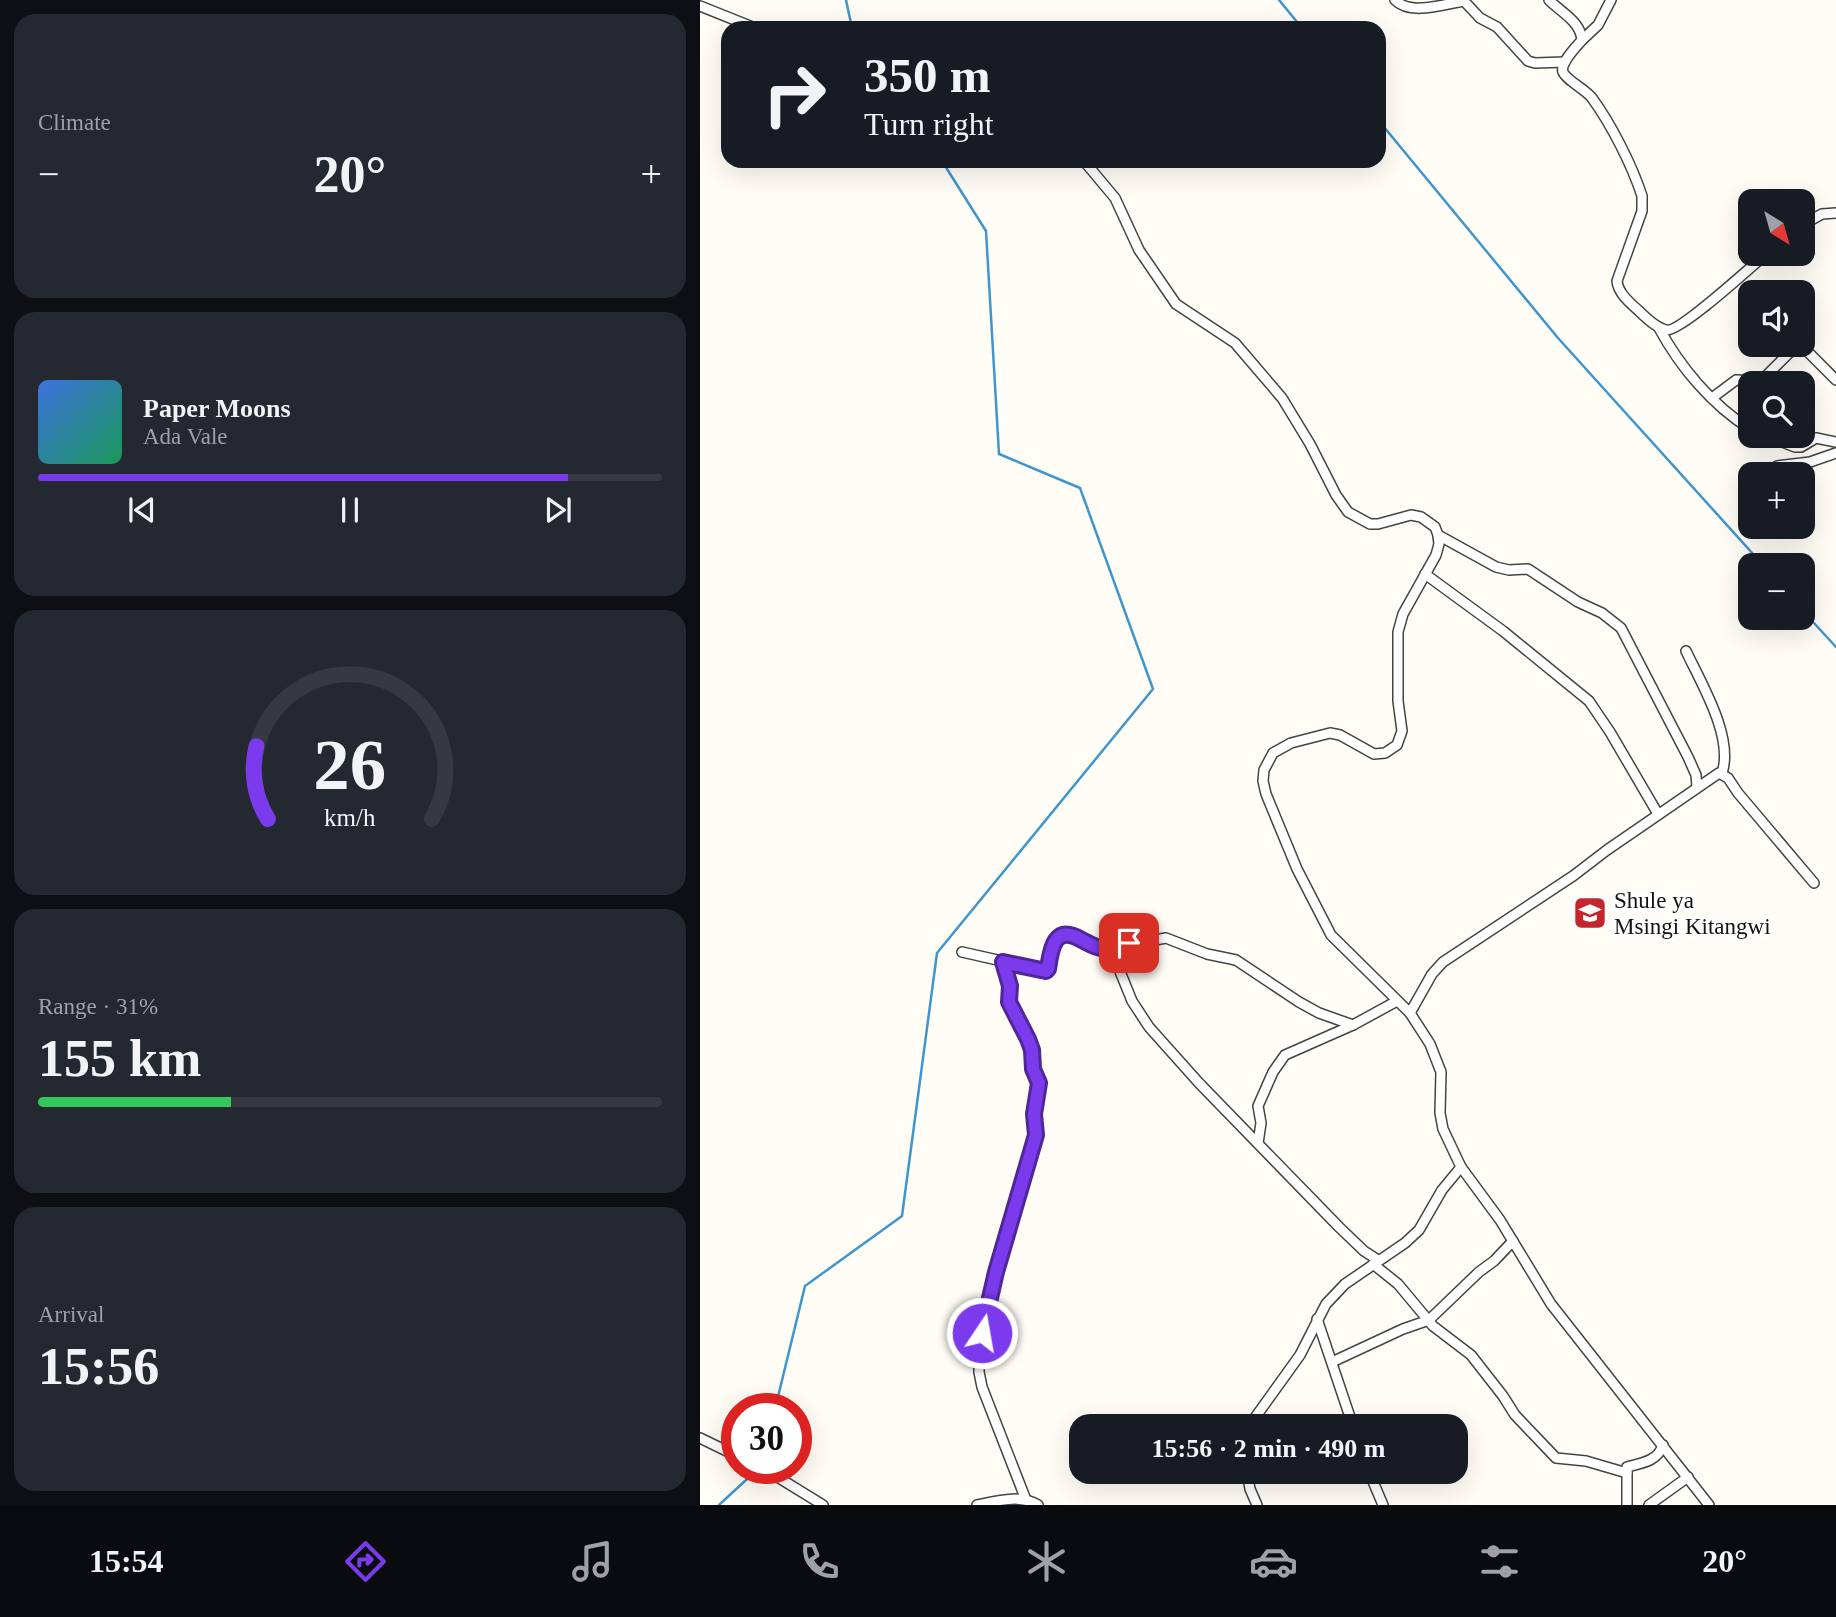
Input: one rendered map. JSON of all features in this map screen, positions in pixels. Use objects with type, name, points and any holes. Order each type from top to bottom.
[{"type":"street","points":[[1395,0],[1403,7],[1412,8],[1464,1],[1480,18],[1497,27],[1528,61],[1565,62]]},
{"type":"street","points":[[1549,0],[1577,24],[1582,40]]},
{"type":"street","points":[[1611,0],[1598,25],[1582,40],[1562,69],[1564,74],[1592,99],[1642,196],[1642,211],[1617,286],[1639,312],[1670,331],[1682,325],[1752,266]]},
{"type":"street","points":[[700,6],[738,21]]},
{"type":"street","points":[[1090,168],[1115,198],[1139,250],[1176,303],[1235,343],[1282,398],[1348,512],[1370,524],[1411,515],[1421,517],[1435,527],[1439,544],[1436,555],[1402,614],[1398,632],[1398,701],[1402,731],[1397,745],[1385,753],[1374,754],[1340,735],[1330,733],[1311,737],[1291,743],[1273,753],[1264,770],[1262,781],[1297,869],[1327,929],[1342,948],[1410,1013],[1430,1044],[1441,1072],[1440,1113],[1443,1129],[1461,1167],[1513,1241],[1551,1304],[1709,1505]]},
{"type":"street","points":[[1815,218],[1822,214],[1836,213]]},
{"type":"street","points":[[1658,326],[1676,356],[1724,411],[1738,421]]},
{"type":"street","points":[[1712,398],[1735,380],[1755,382],[1764,379],[1789,353],[1799,348],[1808,352],[1836,380]]},
{"type":"street","points":[[1815,439],[1836,442]]},
{"type":"street","points":[[1810,462],[1836,453]]},
{"type":"street","points":[[1438,535],[1496,567],[1509,570],[1528,569],[1578,603],[1614,621],[1621,628],[1688,757],[1696,775],[1697,787]]},
{"type":"street","points":[[1425,574],[1503,631],[1589,701],[1658,814]]},
{"type":"street","points":[[1410,1013],[1432,974],[1443,962],[1573,876],[1697,787],[1722,773],[1725,764],[1723,750],[1710,700],[1686,651]]},
{"type":"street","points":[[1722,773],[1814,883]]},
{"type":"street","points":[[962,952],[1046,971],[1052,944],[1059,936],[1075,936],[1105,949],[1119,943],[1166,938],[1207,954],[1236,960],[1299,1002],[1319,1013],[1353,1025]]},
{"type":"street","points":[[1105,949],[1117,964],[1132,1001],[1149,1027],[1339,1227],[1398,1284],[1429,1321],[1471,1355],[1515,1415],[1556,1458],[1586,1461],[1627,1474]]},
{"type":"street","points":[[1003,962],[1010,986],[1009,1002],[1028,1039],[1032,1050],[1033,1069],[1039,1083],[1034,1114],[1036,1135],[985,1316],[979,1350],[979,1372],[990,1411],[1026,1500]]},
{"type":"street","points":[[1258,1143],[1261,1118],[1258,1106],[1266,1085],[1285,1055],[1353,1025],[1397,1001]]},
{"type":"street","points":[[1258,1414],[1300,1355],[1326,1304],[1345,1284],[1405,1243],[1419,1230],[1441,1190],[1461,1167]]},
{"type":"street","points":[[1332,1362],[1404,1329],[1429,1321],[1513,1241]]},
{"type":"street","points":[[1317,1319],[1349,1414]]},
{"type":"street","points":[[700,1438],[721,1448]]},
{"type":"street","points":[[1627,1505],[1628,1467],[1652,1459],[1660,1453],[1663,1445]]},
{"type":"street","points":[[1649,1505],[1688,1477]]},
{"type":"street","points":[[789,1484],[823,1505]]},
{"type":"street","points":[[1249,1484],[1257,1505]]},
{"type":"street","points":[[1375,1484],[1383,1505]]},
{"type":"street","points":[[977,1505],[1006,1499],[1026,1500],[1038,1505]]},
{"type":"waterway","points":[[846,0],[850,21]]},
{"type":"waterway","points":[[1279,0],[1296,21]]},
{"type":"waterway","points":[[1386,129],[1558,338],[1752,553]]},
{"type":"waterway","points":[[779,1393],[805,1286],[902,1216],[937,953],[1153,689],[1080,488],[999,454],[986,231],[946,168]]},
{"type":"waterway","points":[[1815,624],[1836,647]]},
{"type":"waterway","points":[[719,1505],[742,1484]]},
{"type":"place","name":"Shule ya Msingi Kitangwi","points":[[1590,913]]},
{"type":"route","points":[[982,1333],[996,1272],[1036,1135],[1034,1114],[1039,1083],[1033,1069],[1032,1050],[1028,1039],[1010,1006],[1009,979],[1003,962],[1046,971],[1052,944],[1059,936],[1067,934],[1098,948],[1105,949],[1119,943],[1129,943]]}]
